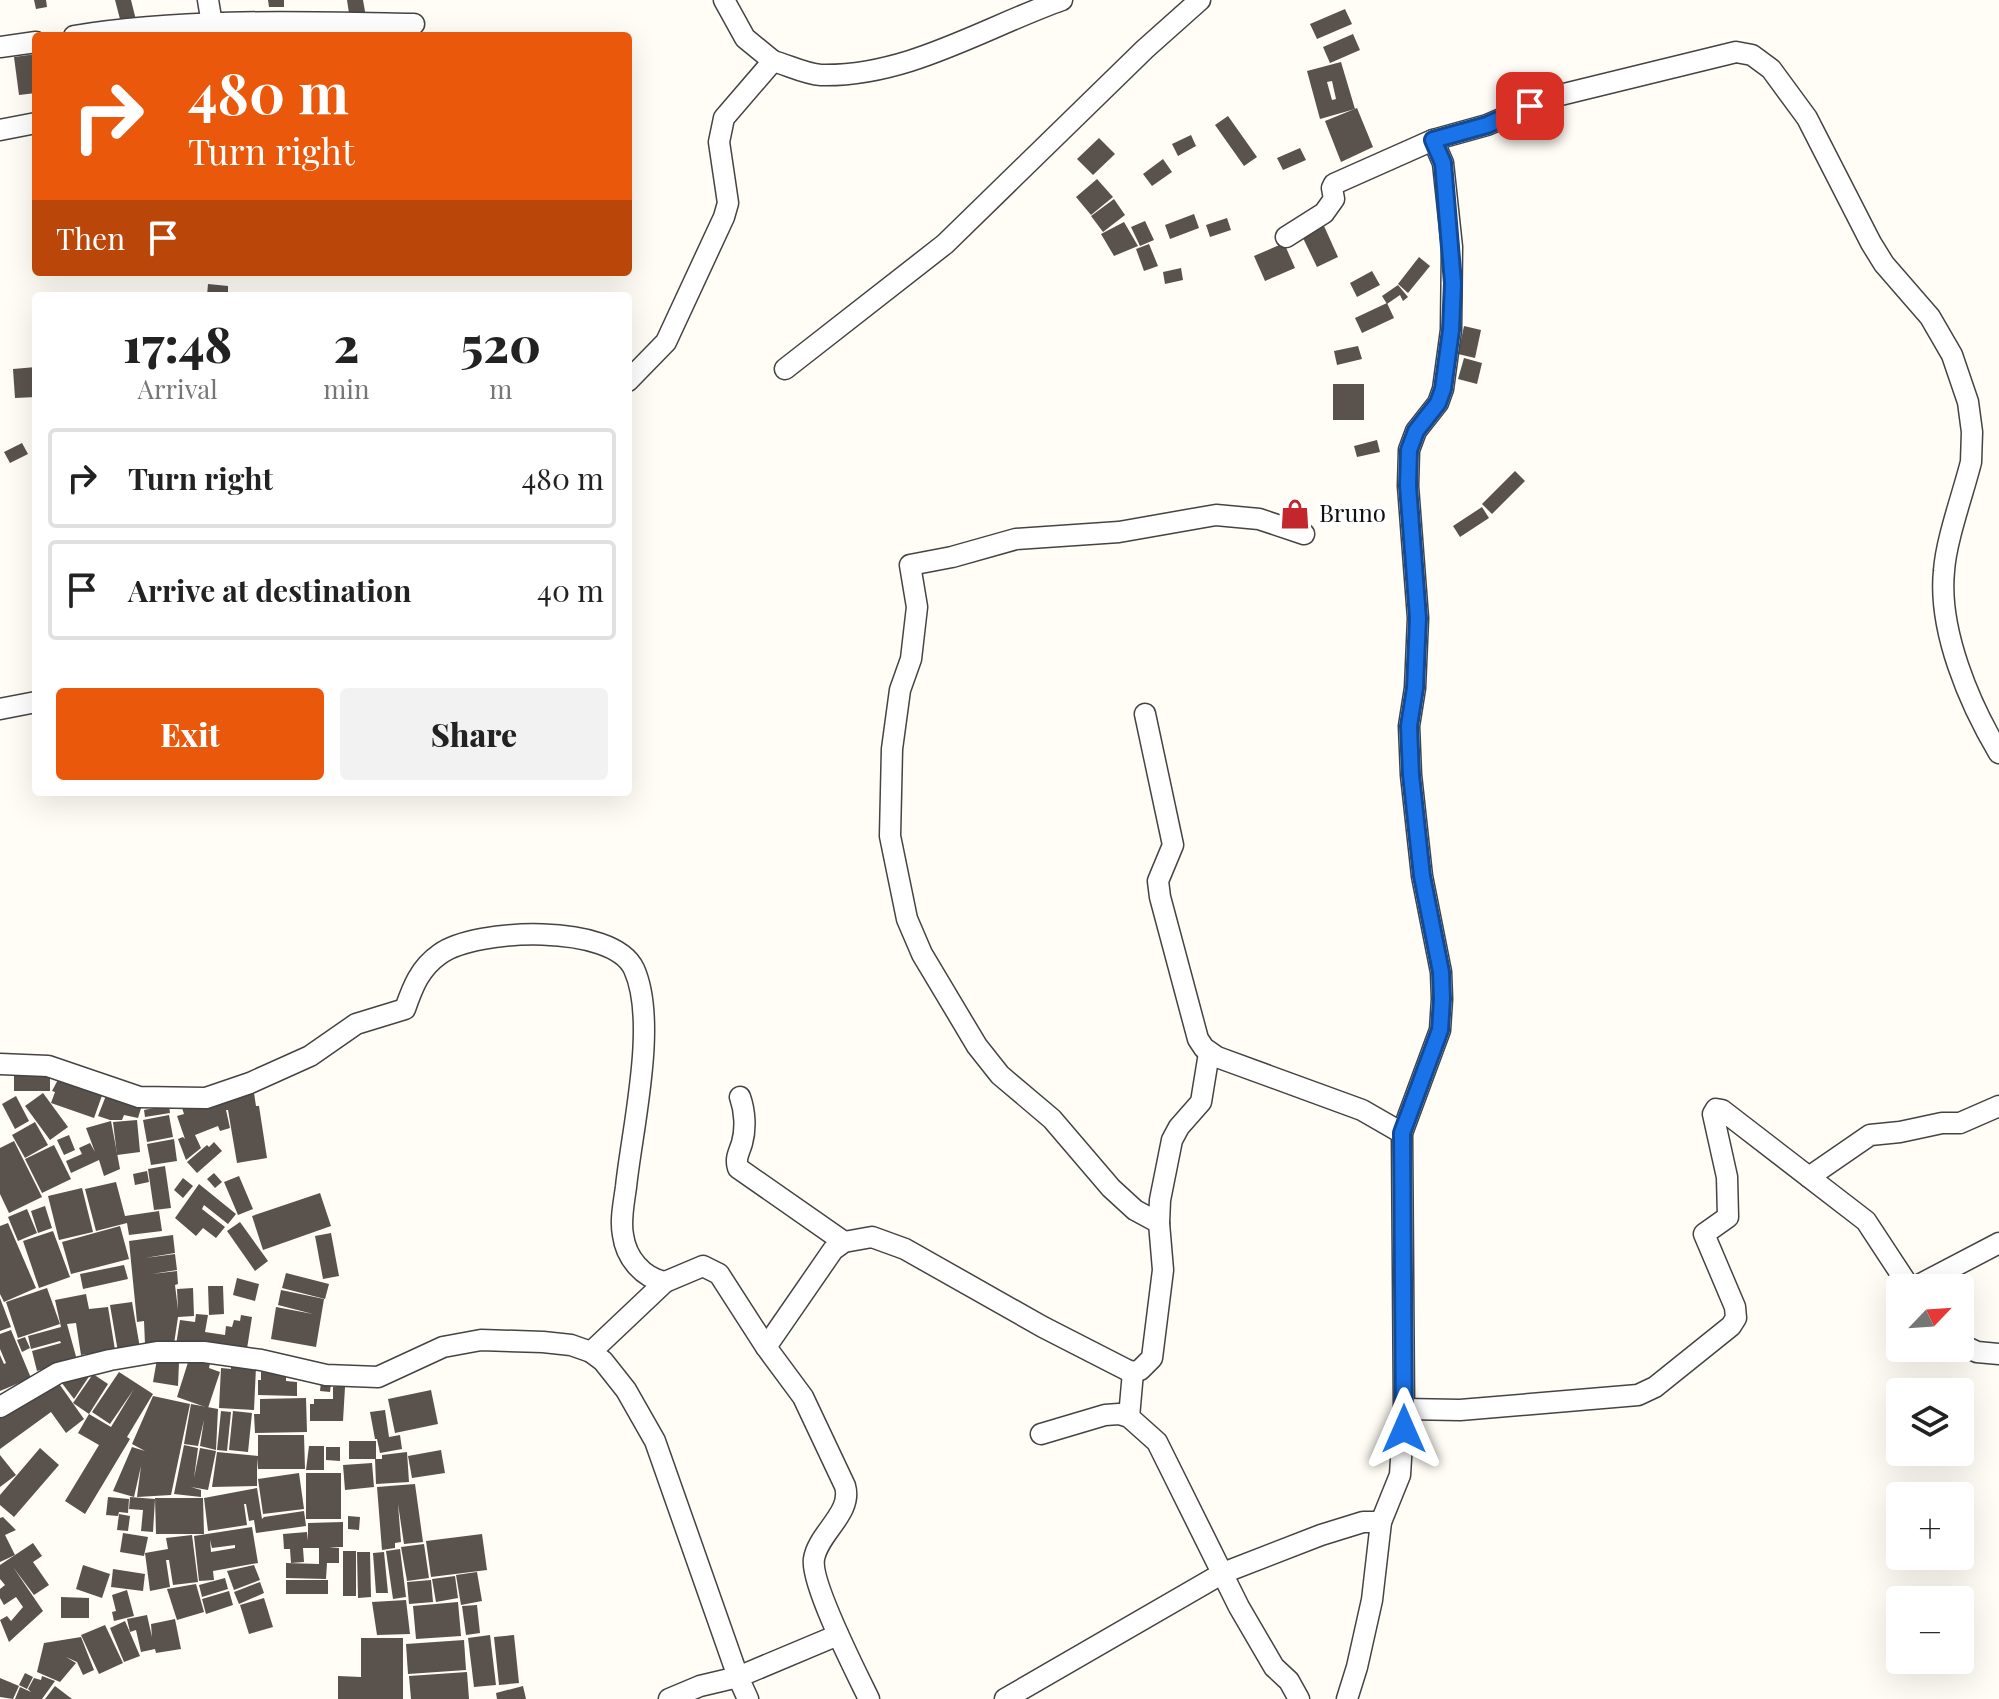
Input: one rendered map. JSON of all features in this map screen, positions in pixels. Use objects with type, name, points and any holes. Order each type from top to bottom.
[{"type":"street","points":[[208,0],[212,24]]},
{"type":"street","points":[[724,0],[745,38],[773,61],[817,75],[878,69],[951,47],[1062,0]]},
{"type":"street","points":[[785,369],[945,244],[1145,49],[1200,0]]},
{"type":"street","points":[[99,32],[258,22],[414,24]]},
{"type":"street","points":[[0,47],[32,43]]},
{"type":"street","points":[[1286,237],[1324,213],[1334,199],[1334,184],[1433,140],[1487,125],[1552,97],[1736,52],[1752,55],[1771,69],[1807,118],[1884,264],[1930,317],[1952,355],[1964,388],[1971,417],[1971,462],[1944,567],[1946,621],[1974,705],[1999,753]]},
{"type":"street","points":[[632,377],[666,342],[724,217],[728,203],[719,142],[724,118],[773,61]]},
{"type":"street","points":[[0,130],[32,124]]},
{"type":"street","points":[[1347,1699],[1372,1600],[1381,1522],[1400,1475],[1404,1409],[1402,1133],[1440,1030],[1442,999],[1441,972],[1422,876],[1409,726],[1415,688],[1418,618],[1408,486],[1409,450],[1416,431],[1438,403],[1443,389],[1451,330],[1453,283],[1443,163],[1433,140]]},
{"type":"street","points":[[1159,1223],[1135,1210],[1111,1188],[1052,1119],[992,1065],[977,1046],[922,954],[907,919],[890,836],[892,749],[900,690],[911,659],[917,607],[910,565],[1016,539],[1119,532],[1216,515],[1259,519],[1304,534]]},
{"type":"street","points":[[0,709],[32,703]]},
{"type":"street","points":[[1145,714],[1173,845],[1158,881],[1160,897],[1198,1039],[1209,1053],[1362,1110],[1402,1133]]},
{"type":"street","points":[[0,1064],[48,1066],[139,1097],[206,1098],[250,1083],[310,1056],[356,1024],[405,1009],[416,976],[441,953],[465,942],[537,933],[612,946],[626,956],[634,969],[643,1026],[641,1083],[622,1235],[639,1270],[645,1276],[665,1282]]},
{"type":"street","points":[[766,1347],[833,1250],[844,1242],[872,1237],[905,1249],[1043,1327],[1133,1372],[1144,1368],[1152,1358],[1163,1270],[1160,1200],[1172,1140],[1201,1102],[1209,1053]]},
{"type":"street","points":[[740,1097],[744,1108],[743,1140],[736,1161],[738,1168],[844,1242]]},
{"type":"street","points":[[1809,1177],[1870,1135],[1960,1123],[1999,1106]]},
{"type":"street","points":[[1404,1409],[1460,1410],[1557,1400],[1627,1397],[1655,1387],[1731,1326],[1736,1318],[1735,1307],[1704,1234],[1728,1217],[1727,1177],[1714,1110],[1722,1110],[1869,1225],[1902,1274]]},
{"type":"street","points":[[1939,1274],[1999,1243]]},
{"type":"street","points":[[591,1352],[665,1282],[703,1266],[719,1274],[803,1397],[847,1493],[839,1516],[828,1528],[814,1559],[818,1582],[838,1635],[869,1699]]},
{"type":"street","points":[[0,1407],[58,1373],[157,1352],[204,1352],[261,1360],[326,1375],[378,1377],[443,1347],[481,1340],[571,1345],[591,1352],[603,1361],[626,1390],[655,1441],[748,1699]]},
{"type":"street","points":[[1974,1351],[1999,1354]]},
{"type":"street","points":[[1129,1417],[1133,1372]]},
{"type":"street","points":[[1041,1434],[1105,1415],[1119,1414],[1129,1417],[1157,1442],[1239,1607],[1274,1667],[1289,1681],[1299,1699]]},
{"type":"street","points":[[1005,1699],[1223,1573],[1321,1535],[1363,1522],[1381,1522]]},
{"type":"street","points":[[669,1699],[700,1686],[738,1677],[838,1635]]},
{"type":"building","points":[[34,0],[46,0],[47,7],[36,9]]},
{"type":"building","points":[[115,0],[131,0],[136,20],[121,23]]},
{"type":"building","points":[[268,0],[284,0],[284,7],[269,7]]},
{"type":"building","points":[[347,0],[363,0],[366,17],[350,20]]},
{"type":"building","points":[[1345,9],[1352,24],[1317,39],[1310,24]]},
{"type":"building","points":[[1353,34],[1360,50],[1330,63],[1323,47]]},
{"type":"building","points":[[32,55],[32,93],[19,95],[14,57]]},
{"type":"building","points":[[1341,62],[1355,109],[1320,119],[1307,71]],"holes":[[[1332,81],[1336,99],[1332,100],[1327,82]]]},
{"type":"building","points":[[1357,108],[1373,147],[1341,162],[1325,121]]},
{"type":"building","points":[[1228,116],[1257,157],[1244,166],[1215,125]]},
{"type":"building","points":[[1191,135],[1196,146],[1178,156],[1172,144]]},
{"type":"building","points":[[1099,138],[1115,154],[1093,175],[1077,159]]},
{"type":"building","points":[[1300,148],[1306,160],[1283,170],[1277,158]]},
{"type":"building","points":[[1163,159],[1172,172],[1152,186],[1143,174]]},
{"type":"building","points":[[1097,179],[1113,197],[1091,215],[1076,197]]},
{"type":"building","points":[[1114,199],[1125,215],[1103,232],[1091,216]]},
{"type":"building","points":[[1194,214],[1199,228],[1170,239],[1165,225]]},
{"type":"building","points":[[1227,218],[1231,230],[1210,237],[1206,225]]},
{"type":"building","points":[[1145,221],[1154,240],[1140,246],[1131,227]]},
{"type":"building","points":[[1124,222],[1138,246],[1114,256],[1101,234]]},
{"type":"building","points":[[1324,226],[1338,257],[1317,267],[1302,236]]},
{"type":"building","points":[[1284,243],[1295,268],[1265,281],[1254,256]]},
{"type":"building","points":[[1149,244],[1158,266],[1144,271],[1136,249]]},
{"type":"building","points":[[1419,257],[1430,266],[1408,293],[1398,284]]},
{"type":"building","points":[[1181,268],[1183,280],[1165,284],[1163,272]]},
{"type":"building","points":[[1372,271],[1380,285],[1357,297],[1350,283]]},
{"type":"building","points":[[208,284],[228,286],[228,292],[207,292]]},
{"type":"building","points":[[1398,285],[1408,297],[1403,301],[1400,295],[1387,304],[1382,296]]},
{"type":"building","points":[[1387,303],[1394,318],[1362,333],[1355,318]]},
{"type":"building","points":[[1464,326],[1481,330],[1475,358],[1458,354]]},
{"type":"building","points":[[1358,346],[1362,359],[1337,365],[1334,351]]},
{"type":"building","points":[[1464,358],[1482,363],[1477,384],[1458,379]]},
{"type":"building","points":[[32,367],[32,397],[15,398],[13,369]]},
{"type":"building","points":[[1333,384],[1364,384],[1364,420],[1333,420]]},
{"type":"building","points":[[1377,440],[1380,452],[1357,457],[1354,446]]},
{"type":"building","points":[[22,443],[28,454],[10,463],[4,452]]},
{"type":"building","points":[[1515,471],[1525,481],[1492,514],[1482,504]]},
{"type":"building","points":[[1482,507],[1489,518],[1460,537],[1453,526]]},
{"type":"building","points":[[50,1070],[50,1091],[14,1091],[14,1071]]},
{"type":"building","points":[[61,1074],[104,1090],[94,1118],[51,1103],[55,1092],[52,1091]]},
{"type":"building","points":[[43,1093],[68,1127],[50,1140],[25,1106]]},
{"type":"building","points":[[107,1093],[142,1105],[138,1118],[124,1115],[122,1120],[110,1120],[98,1116]]},
{"type":"building","points":[[254,1093],[267,1158],[237,1163],[228,1110],[226,1110],[230,1128],[220,1131],[218,1126],[195,1135],[201,1148],[186,1160],[178,1139],[185,1139],[177,1116],[184,1114],[182,1108],[199,1102],[201,1109],[226,1097]]},
{"type":"building","points":[[16,1096],[29,1121],[15,1129],[2,1104]]},
{"type":"building","points":[[169,1105],[170,1113],[145,1117],[144,1110]]},
{"type":"building","points":[[169,1115],[173,1137],[147,1142],[143,1120]]},
{"type":"building","points":[[137,1120],[140,1152],[117,1155],[113,1122]]},
{"type":"building","points":[[111,1121],[120,1169],[104,1176],[99,1160],[71,1173],[66,1161],[82,1154],[79,1148],[90,1143],[95,1152],[86,1128]]},
{"type":"building","points":[[35,1122],[48,1145],[25,1158],[12,1135]]},
{"type":"building","points":[[69,1135],[75,1150],[64,1155],[57,1140]]},
{"type":"building","points":[[174,1139],[177,1161],[151,1165],[147,1144]]},
{"type":"building","points":[[14,1141],[42,1197],[9,1213],[0,1194],[0,1148]]},
{"type":"building","points":[[214,1142],[222,1151],[197,1173],[187,1162]]},
{"type":"building","points":[[54,1145],[71,1179],[42,1193],[25,1159]]},
{"type":"building","points":[[165,1166],[171,1208],[154,1210],[148,1169]]},
{"type":"building","points":[[147,1171],[149,1182],[135,1185],[133,1174]]},
{"type":"building","points":[[214,1173],[222,1182],[215,1188],[207,1179]]},
{"type":"building","points":[[239,1176],[253,1209],[238,1215],[224,1182]]},
{"type":"building","points":[[183,1178],[193,1186],[183,1198],[174,1190]]},
{"type":"building","points":[[116,1182],[125,1216],[159,1211],[162,1231],[129,1235],[127,1223],[96,1231],[85,1189]]},
{"type":"building","points":[[199,1184],[236,1214],[228,1224],[204,1205],[202,1209],[225,1227],[216,1238],[203,1228],[196,1236],[175,1218]]},
{"type":"building","points":[[82,1188],[93,1232],[59,1240],[48,1196]]},
{"type":"building","points":[[320,1193],[331,1226],[263,1250],[252,1216]]},
{"type":"building","points":[[45,1206],[52,1228],[38,1233],[31,1211]]},
{"type":"building","points":[[27,1209],[37,1233],[18,1241],[8,1217]]},
{"type":"building","points":[[240,1222],[268,1261],[255,1271],[227,1231]]},
{"type":"building","points":[[8,1223],[36,1288],[4,1302],[0,1294],[0,1226]]},
{"type":"building","points":[[120,1226],[129,1259],[71,1274],[62,1242]]},
{"type":"building","points":[[53,1231],[70,1277],[39,1288],[23,1241]]},
{"type":"building","points":[[331,1233],[339,1276],[323,1279],[315,1236]]},
{"type":"building","points":[[173,1235],[175,1253],[145,1258],[175,1254],[177,1270],[152,1274],[177,1271],[178,1284],[175,1285],[178,1310],[177,1289],[193,1288],[194,1316],[178,1317],[174,1344],[145,1344],[144,1321],[137,1322],[129,1241]]},
{"type":"building","points":[[124,1265],[128,1279],[83,1289],[80,1274]]},
{"type":"building","points":[[286,1273],[329,1284],[325,1299],[282,1288]]},
{"type":"building","points":[[237,1278],[259,1284],[255,1301],[233,1295]]},
{"type":"building","points":[[208,1286],[223,1286],[224,1314],[209,1315]]},
{"type":"building","points":[[47,1288],[60,1324],[18,1338],[6,1302]]},
{"type":"building","points":[[281,1290],[324,1299],[316,1347],[271,1339],[276,1307],[313,1314],[278,1305]]},
{"type":"building","points":[[86,1294],[89,1309],[108,1307],[115,1350],[81,1355],[76,1323],[67,1324],[77,1360],[37,1371],[32,1351],[61,1343],[31,1349],[28,1336],[61,1327],[55,1300]]},
{"type":"building","points":[[0,1298],[11,1327],[0,1331]]},
{"type":"building","points":[[132,1302],[140,1348],[118,1352],[110,1305]]},
{"type":"building","points":[[196,1314],[208,1315],[205,1332],[225,1335],[226,1326],[232,1327],[234,1320],[240,1321],[241,1315],[252,1317],[246,1355],[176,1345],[180,1320],[195,1322]]},
{"type":"building","points":[[11,1330],[31,1378],[0,1391],[0,1355],[6,1363],[0,1349],[0,1334]]},
{"type":"building","points":[[25,1337],[30,1348],[22,1352],[17,1340]]},
{"type":"building","points":[[190,1356],[210,1363],[209,1368],[220,1372],[208,1408],[177,1397]]},
{"type":"building","points":[[157,1359],[179,1363],[178,1386],[153,1382]]},
{"type":"building","points":[[231,1366],[256,1367],[254,1410],[219,1408],[221,1368],[231,1369]]},
{"type":"building","points":[[92,1372],[74,1399],[58,1378]]},
{"type":"building","points":[[119,1372],[153,1394],[85,1514],[65,1501],[99,1445],[78,1433],[89,1414],[111,1427],[134,1389],[110,1424],[92,1412]]},
{"type":"building","points":[[261,1372],[286,1373],[286,1381],[297,1382],[297,1396],[258,1395]]},
{"type":"building","points":[[93,1374],[108,1384],[89,1414],[73,1403]]},
{"type":"building","points":[[55,1378],[84,1419],[66,1433],[51,1412],[0,1449],[0,1417]]},
{"type":"building","points":[[321,1382],[331,1383],[330,1392],[320,1391]]},
{"type":"building","points":[[333,1387],[345,1387],[343,1421],[310,1421],[310,1404],[314,1404],[314,1399],[333,1399]]},
{"type":"building","points":[[431,1390],[438,1424],[395,1433],[388,1399]]},
{"type":"building","points":[[153,1396],[190,1404],[171,1495],[137,1497],[141,1466],[134,1497],[113,1491],[132,1447],[145,1451],[132,1444]]},
{"type":"building","points":[[306,1398],[307,1432],[255,1433],[254,1414],[260,1414],[260,1399]]},
{"type":"building","points":[[191,1404],[218,1409],[216,1450],[200,1446],[204,1420],[198,1446],[184,1444]]},
{"type":"building","points":[[385,1410],[389,1437],[400,1435],[402,1449],[380,1453],[370,1412]]},
{"type":"building","points":[[221,1411],[231,1412],[227,1451],[217,1450]]},
{"type":"building","points":[[233,1411],[252,1413],[248,1452],[229,1450]]},
{"type":"building","points":[[258,1435],[304,1435],[305,1469],[258,1469],[257,1458],[257,1486],[212,1487],[217,1452],[258,1456]]},
{"type":"building","points":[[349,1441],[376,1441],[376,1459],[382,1459],[382,1455],[407,1452],[409,1482],[376,1484],[375,1459],[349,1459]]},
{"type":"building","points":[[184,1445],[198,1448],[194,1478],[200,1448],[216,1451],[208,1490],[191,1487],[201,1490],[201,1497],[174,1494]]},
{"type":"building","points":[[309,1446],[324,1446],[324,1470],[306,1470]]},
{"type":"building","points":[[326,1447],[340,1447],[340,1461],[326,1460]]},
{"type":"building","points":[[40,1448],[59,1465],[14,1517],[0,1505],[0,1495]]},
{"type":"building","points":[[441,1450],[445,1473],[412,1478],[408,1456]]},
{"type":"building","points":[[0,1455],[16,1475],[0,1487]]},
{"type":"building","points":[[372,1463],[374,1487],[345,1490],[343,1465]]},
{"type":"building","points":[[299,1473],[304,1509],[263,1514],[258,1479]]},
{"type":"building","points":[[306,1473],[341,1473],[341,1519],[306,1519]]},
{"type":"building","points":[[415,1484],[423,1542],[404,1544],[398,1504],[401,1542],[395,1543],[395,1548],[382,1550],[377,1487]]},
{"type":"building","points":[[257,1488],[262,1519],[304,1511],[306,1526],[256,1533],[254,1520],[249,1521],[244,1504],[247,1525],[208,1531],[204,1498]]},
{"type":"building","points":[[108,1497],[129,1499],[128,1513],[106,1515]]},
{"type":"building","points":[[130,1497],[155,1499],[153,1532],[141,1531],[143,1510],[129,1509]]},
{"type":"building","points":[[155,1498],[203,1498],[204,1534],[156,1534]]},
{"type":"building","points":[[119,1514],[130,1516],[128,1531],[117,1530]]},
{"type":"building","points":[[348,1516],[360,1517],[359,1530],[348,1529]]},
{"type":"building","points":[[3,1517],[16,1530],[5,1535],[15,1555],[0,1562],[0,1518]]},
{"type":"building","points":[[343,1522],[343,1547],[329,1547],[339,1548],[339,1563],[327,1563],[326,1579],[286,1578],[286,1563],[319,1564],[319,1548],[303,1548],[304,1562],[291,1563],[290,1549],[284,1549],[283,1534],[307,1532],[308,1541],[308,1523]]},
{"type":"building","points":[[252,1527],[258,1563],[213,1571],[214,1580],[199,1581],[194,1536]],"holes":[[[210,1540],[212,1548],[235,1545],[235,1548],[211,1552]]]},
{"type":"building","points":[[123,1533],[148,1537],[144,1556],[120,1552]]},
{"type":"building","points":[[482,1534],[487,1570],[431,1577],[426,1541]]},
{"type":"building","points":[[192,1535],[198,1582],[173,1585],[169,1560],[166,1560],[170,1587],[150,1591],[145,1553],[168,1549],[166,1538]]},
{"type":"building","points":[[33,1543],[42,1556],[33,1562],[49,1585],[34,1595],[13,1567],[43,1611],[9,1642],[0,1620],[7,1616],[11,1621],[23,1607],[16,1597],[4,1605],[0,1598],[0,1589],[5,1585],[0,1579],[0,1565]]},
{"type":"building","points":[[424,1544],[429,1578],[407,1581],[401,1547]]},
{"type":"building","points":[[400,1549],[406,1597],[393,1599],[386,1551]]},
{"type":"building","points":[[343,1551],[356,1551],[356,1596],[343,1596]]},
{"type":"building","points":[[357,1552],[370,1552],[371,1597],[358,1598]]},
{"type":"building","points":[[384,1552],[388,1593],[376,1593],[373,1553]]},
{"type":"building","points":[[83,1565],[110,1574],[102,1598],[76,1589]]},
{"type":"building","points":[[254,1565],[260,1580],[234,1590],[227,1571]]},
{"type":"building","points":[[113,1569],[145,1574],[143,1591],[111,1587]]},
{"type":"building","points":[[477,1572],[482,1601],[461,1605],[456,1575]]},
{"type":"building","points":[[455,1576],[458,1598],[436,1602],[432,1579]]},
{"type":"building","points":[[225,1578],[228,1589],[202,1597],[199,1585]]},
{"type":"building","points":[[286,1580],[328,1580],[328,1594],[286,1594]]},
{"type":"building","points":[[431,1580],[433,1602],[409,1604],[407,1582]]},
{"type":"building","points":[[260,1582],[264,1593],[239,1604],[234,1592]]},
{"type":"building","points":[[196,1584],[204,1612],[177,1620],[167,1589]]},
{"type":"building","points":[[127,1590],[134,1616],[114,1621],[112,1612],[116,1611],[112,1595]]},
{"type":"building","points":[[229,1591],[233,1605],[206,1614],[202,1599]]},
{"type":"building","points":[[61,1597],[89,1598],[89,1618],[61,1618]]},
{"type":"building","points":[[264,1598],[273,1627],[249,1634],[240,1605]]},
{"type":"building","points":[[406,1600],[410,1634],[377,1635],[372,1602]]},
{"type":"building","points":[[458,1602],[461,1636],[416,1639],[413,1606]]},
{"type":"building","points":[[477,1605],[480,1633],[466,1635],[462,1606]]},
{"type":"building","points":[[147,1615],[152,1637],[151,1624],[175,1619],[181,1649],[141,1652],[136,1630],[130,1632],[127,1619]]},
{"type":"building","points":[[125,1621],[140,1656],[124,1662],[110,1628]]},
{"type":"building","points":[[105,1625],[123,1663],[99,1674],[81,1635]]},
{"type":"building","points":[[490,1635],[496,1685],[474,1687],[468,1638]]},
{"type":"building","points":[[514,1635],[519,1683],[499,1685],[494,1637]]},
{"type":"building","points":[[81,1637],[94,1670],[83,1675],[77,1662],[66,1657],[76,1663],[60,1682],[37,1672],[44,1643]]},
{"type":"building","points":[[361,1638],[403,1638],[403,1699],[338,1699],[338,1676],[361,1677]]},
{"type":"building","points":[[464,1640],[466,1670],[408,1674],[406,1644]]},
{"type":"building","points":[[467,1672],[469,1699],[411,1699],[409,1676]]},
{"type":"building","points":[[25,1673],[33,1677],[27,1689],[19,1685]]},
{"type":"building","points":[[42,1676],[55,1681],[42,1699],[15,1699],[20,1687],[31,1692],[28,1689],[34,1678],[41,1680]]},
{"type":"building","points":[[0,1678],[19,1686],[13,1699],[0,1697]]},
{"type":"building","points":[[55,1686],[72,1699],[45,1699]]},
{"type":"building","points":[[523,1686],[526,1699],[497,1699],[496,1693]]},
{"type":"place","name":"Bruno","points":[[1295,514]]},
{"type":"route","points":[[1404,1429],[1402,1133],[1440,1030],[1442,999],[1441,972],[1422,876],[1409,726],[1415,688],[1418,618],[1408,486],[1409,450],[1416,431],[1438,403],[1443,389],[1448,364],[1453,283],[1443,163],[1433,140],[1487,125],[1530,106]]}]
